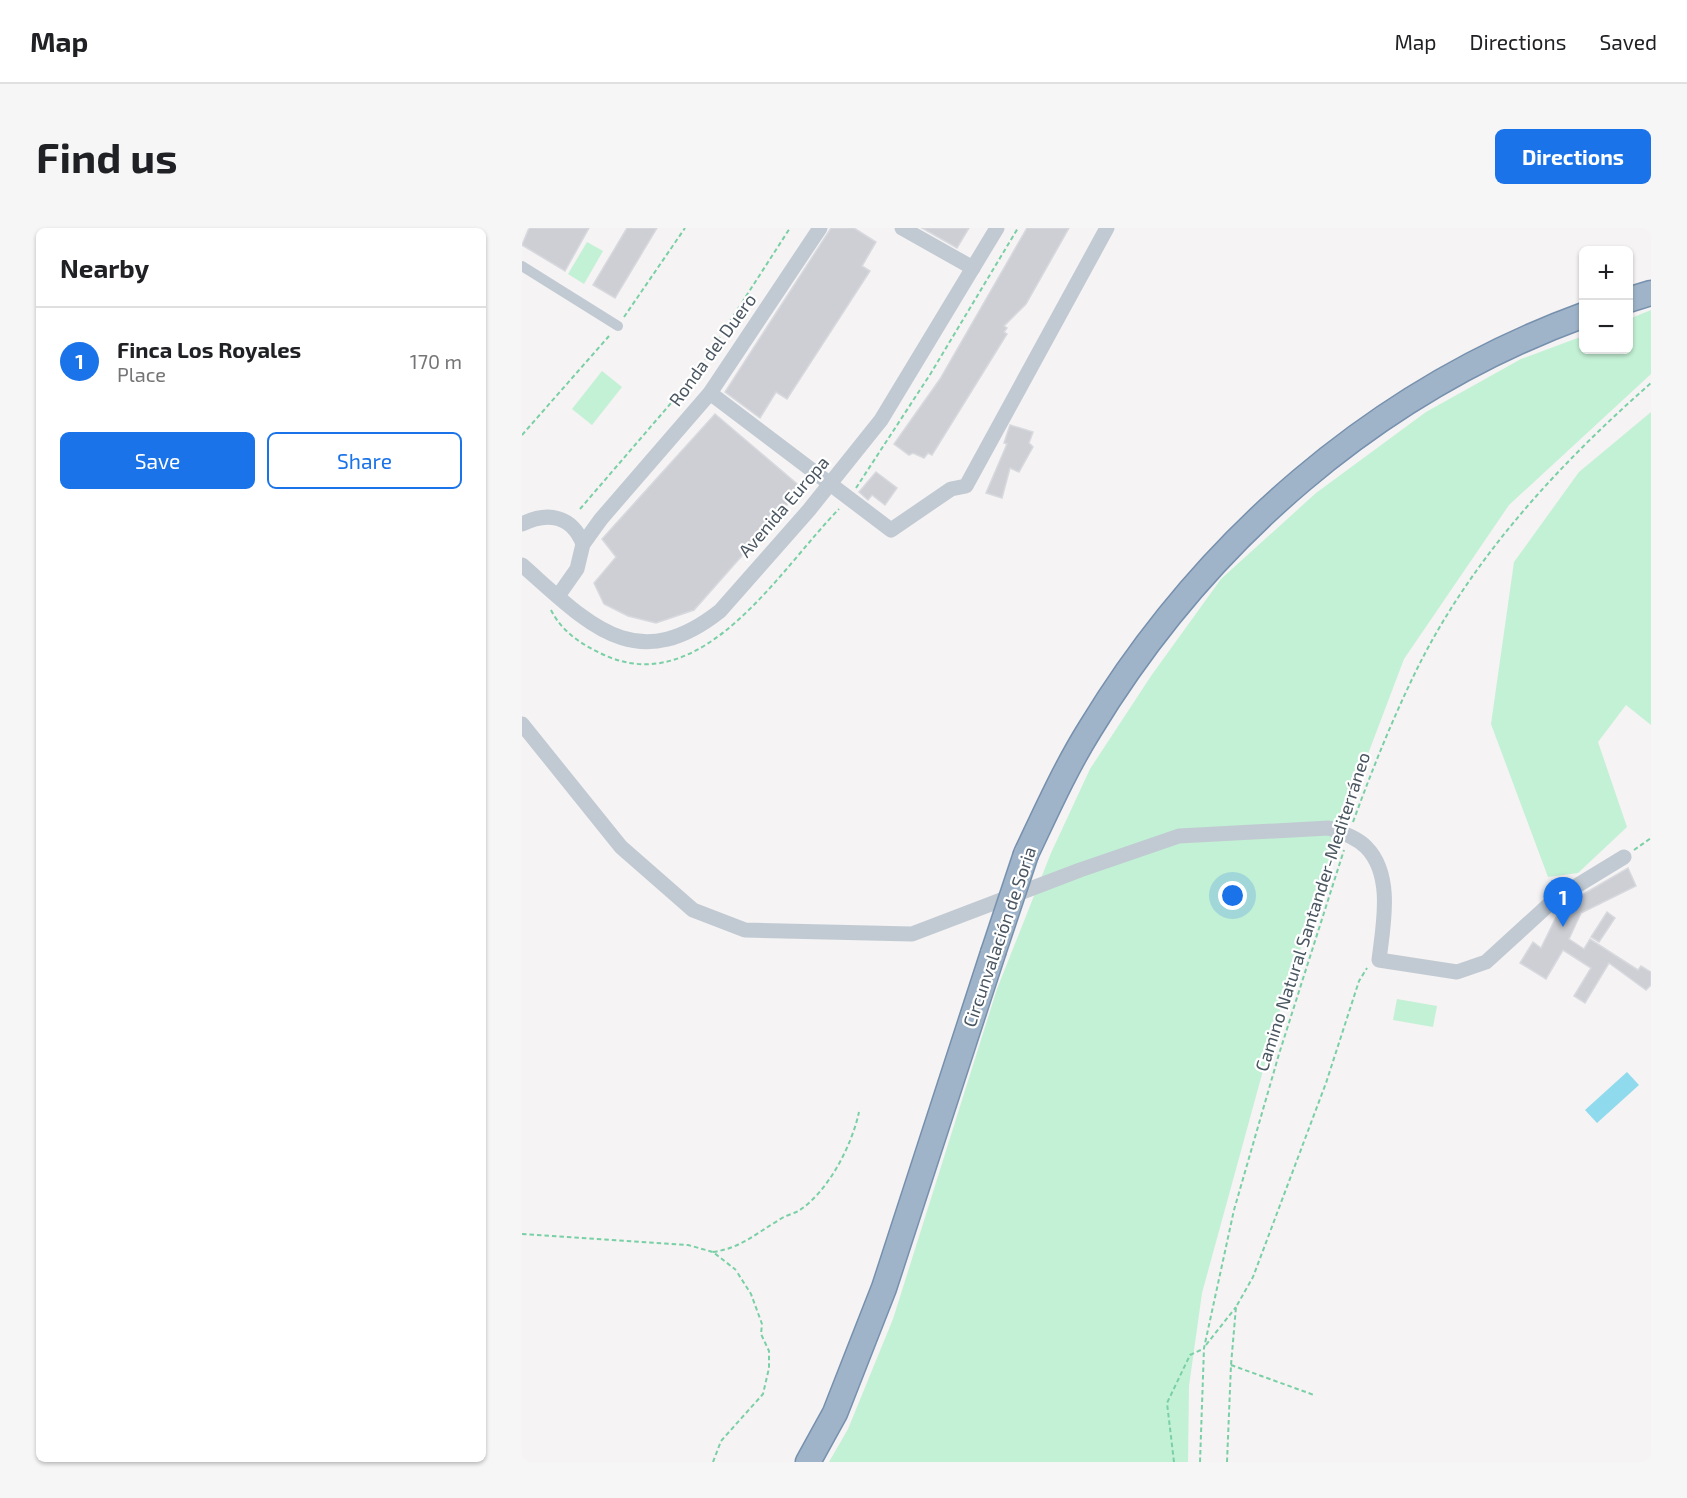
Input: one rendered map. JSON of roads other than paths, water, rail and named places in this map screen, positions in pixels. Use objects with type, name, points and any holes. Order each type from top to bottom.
[{"type":"highway","points":[[1633,299],[1651,293]]},
{"type":"highway","name":"Circunvalación de Soria","points":[[808,1462],[835,1413],[884,1288],[1026,854],[1055,793],[1116,688],[1188,591],[1242,533],[1329,458],[1371,426],[1434,385],[1510,345],[1579,317]]},
{"type":"street","name":"Ronda del Duero","points":[[554,602],[577,568],[583,544],[614,500],[710,393],[820,228]]},
{"type":"street","points":[[902,228],[973,268]]},
{"type":"street","name":"Avenida Europa","points":[[522,564],[554,602],[616,636],[640,642],[659,641],[690,633],[720,610],[830,485],[882,420],[997,228]]},
{"type":"street","points":[[710,393],[891,530],[951,489],[966,486],[1107,228]]},
{"type":"street","points":[[522,266],[618,326]]},
{"type":"street","points":[[522,524],[544,517],[562,518],[574,526],[583,544]]},
{"type":"street","points":[[522,724],[621,847],[693,910],[745,930],[912,934],[1080,870],[1179,836],[1329,828],[1348,835],[1367,848],[1380,876],[1384,892],[1379,960],[1457,972],[1486,962],[1555,899],[1624,857]]},
{"type":"water","points":[[1627,1072],[1639,1085],[1597,1123],[1585,1110]]},
{"type":"place","name":"Finca Los Royales","points":[[1563,927]]}]
